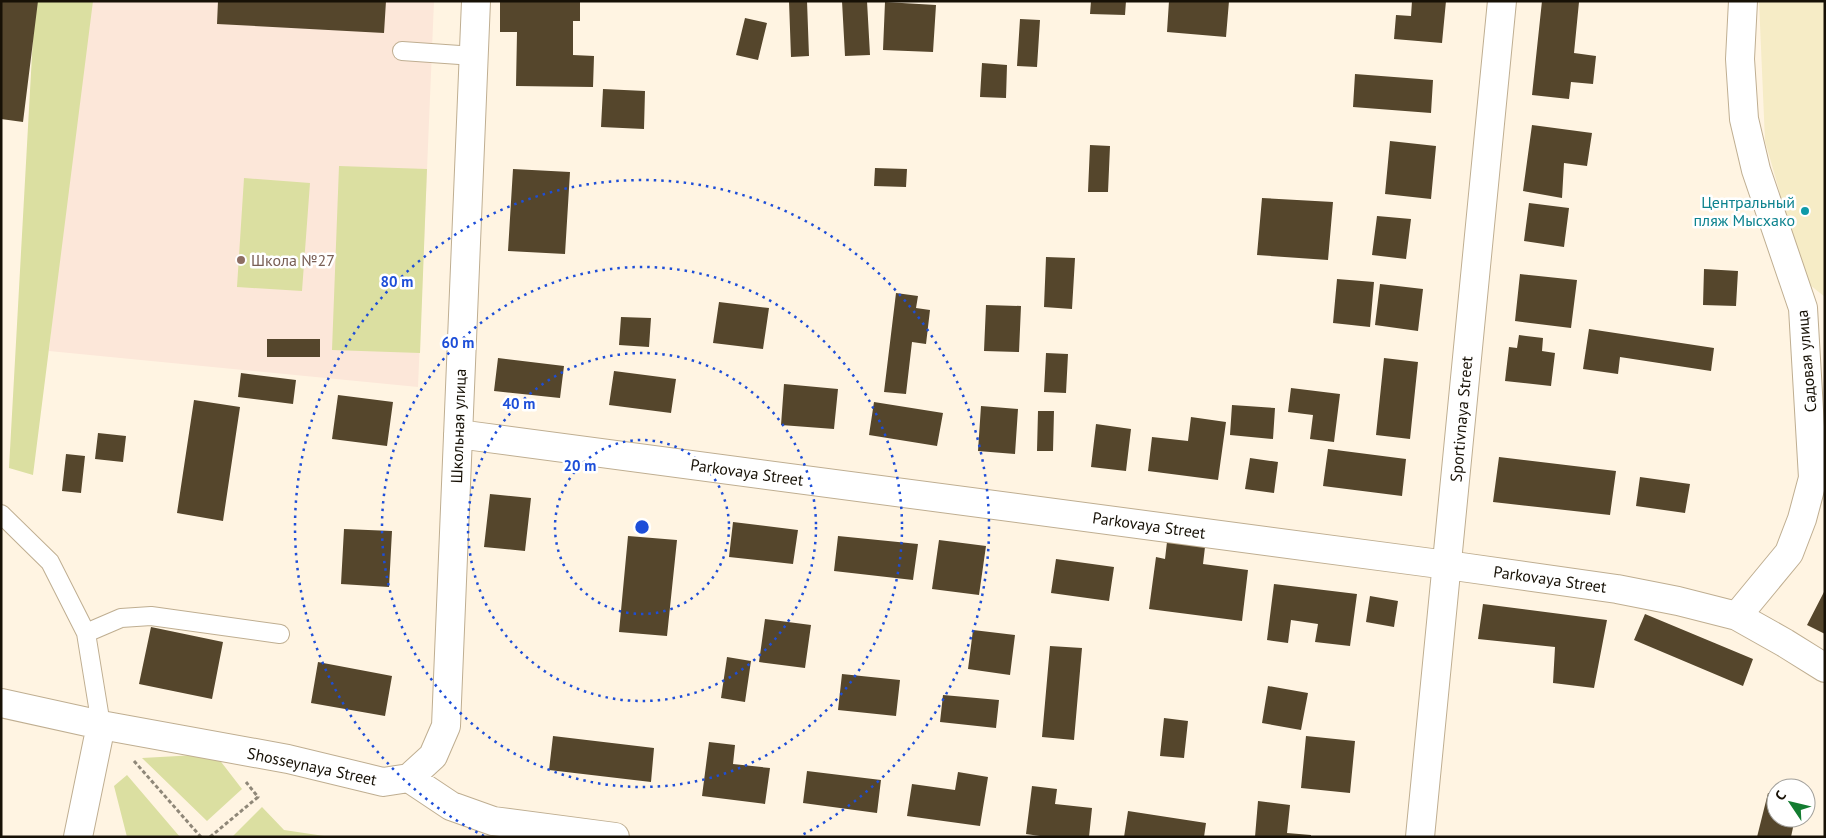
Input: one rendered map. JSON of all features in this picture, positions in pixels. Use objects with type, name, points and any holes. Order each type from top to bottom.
[{"type":"street","name":"Школьная улица","points":[[409,778],[433,756],[446,726],[476,1]]},
{"type":"street","name":"Sportivnaya Street","points":[[1420,837],[1502,1]]},
{"type":"street","name":"Садовая улица","points":[[1737,616],[1789,553],[1802,519],[1813,478],[1803,308],[1756,170],[1744,119],[1740,59],[1743,1]]},
{"type":"street","name":"Parkovaya Street","points":[[458,434],[1616,589],[1678,601],[1737,616],[1825,668]]},
{"type":"street","name":"Shosseynaya Street","points":[[1,703],[101,725],[288,759],[383,782],[409,778]]},
{"type":"street","points":[[78,837],[101,725]]},
{"type":"street","points":[[409,778],[451,806],[493,821],[615,837]]},
{"type":"lane","points":[[402,51],[474,56]]},
{"type":"lane","points":[[1,514],[50,562],[86,633],[101,725]]},
{"type":"lane","points":[[86,633],[121,618],[151,616],[280,634]]},
{"type":"path","points":[[129,755],[201,837]]},
{"type":"path","points":[[210,837],[258,797],[241,775]]},
{"type":"shaded area","name":"Школа №27","points":[[85,1],[434,1],[418,387],[49,351]]},
{"type":"green space","points":[[35,1],[93,1],[33,475],[9,468]]},
{"type":"green space","points":[[339,166],[427,169],[420,353],[332,350]]},
{"type":"green space","points":[[244,178],[310,183],[302,291],[237,287]]},
{"type":"green space","points":[[215,754],[242,789],[207,821],[142,758]]},
{"type":"green space","points":[[127,775],[180,837],[127,837],[114,786]]},
{"type":"green space","points":[[262,807],[284,830],[331,837],[232,837]]},
{"type":"sand","name":"Центральный пляж Мысхако","points":[[1759,1],[1825,1],[1825,297],[1805,281],[1765,141]]},
{"type":"building","points":[[1,1],[38,1],[23,122],[1,119]]},
{"type":"building","points":[[218,1],[386,1],[384,33],[217,24]]},
{"type":"building","points":[[500,1],[580,1],[580,21],[573,21],[573,55],[594,56],[593,87],[516,86],[517,32],[500,32]]},
{"type":"building","points":[[789,1],[807,1],[809,56],[791,57]]},
{"type":"building","points":[[842,1],[867,1],[870,55],[845,56]]},
{"type":"building","points":[[1091,1],[1126,1],[1125,15],[1090,14]]},
{"type":"building","points":[[1169,1],[1229,1],[1226,37],[1167,32]]},
{"type":"building","points":[[1412,1],[1446,1],[1442,43],[1394,39],[1396,15],[1411,16]]},
{"type":"building","points":[[1542,1],[1579,2],[1574,53],[1596,56],[1593,84],[1571,82],[1569,99],[1532,95]]},
{"type":"building","points":[[885,2],[936,5],[933,52],[883,50]]},
{"type":"building","points":[[745,18],[767,23],[758,60],[736,55]]},
{"type":"building","points":[[1020,19],[1040,20],[1037,67],[1017,66]]},
{"type":"building","points":[[982,63],[1007,65],[1006,98],[980,97]]},
{"type":"building","points":[[1355,74],[1433,80],[1431,113],[1353,107]]},
{"type":"building","points":[[603,89],[645,91],[644,129],[601,127]]},
{"type":"building","points":[[1532,125],[1592,133],[1587,166],[1564,163],[1562,198],[1523,191]]},
{"type":"building","points":[[1390,141],[1436,146],[1431,199],[1385,194]]},
{"type":"building","points":[[1090,145],[1110,146],[1108,192],[1088,192]]},
{"type":"building","points":[[875,168],[907,169],[906,187],[874,186]]},
{"type":"building","points":[[513,169],[570,172],[565,254],[508,251]]},
{"type":"building","points":[[1262,198],[1333,202],[1328,260],[1257,255]]},
{"type":"building","points":[[1529,203],[1569,208],[1564,247],[1524,241]]},
{"type":"building","points":[[1377,216],[1411,219],[1406,259],[1372,255]]},
{"type":"building","points":[[1046,257],[1075,258],[1072,309],[1044,307]]},
{"type":"building","points":[[1704,269],[1738,271],[1736,306],[1703,305]]},
{"type":"building","points":[[1520,274],[1577,280],[1571,328],[1515,321]]},
{"type":"building","points":[[1337,279],[1374,282],[1370,327],[1333,323]]},
{"type":"building","points":[[1380,284],[1423,289],[1418,331],[1375,325]]},
{"type":"building","points":[[896,293],[918,296],[916,308],[930,310],[926,344],[912,342],[906,394],[884,392]]},
{"type":"building","points":[[719,302],[769,308],[763,349],[713,343]]},
{"type":"building","points":[[986,305],[1021,306],[1019,352],[984,351]]},
{"type":"building","points":[[621,317],[651,318],[649,347],[619,345]]},
{"type":"building","points":[[1589,329],[1714,348],[1711,371],[1620,357],[1618,374],[1583,369]]},
{"type":"building","points":[[1519,335],[1543,338],[1542,351],[1555,353],[1551,386],[1505,381],[1509,347],[1517,348]]},
{"type":"building","points":[[267,339],[320,339],[320,357],[267,357]]},
{"type":"building","points":[[1046,353],[1068,354],[1066,393],[1044,392]]},
{"type":"building","points":[[498,358],[564,366],[560,398],[494,391]]},
{"type":"building","points":[[1384,358],[1418,362],[1410,439],[1376,435]]},
{"type":"building","points":[[614,371],[676,379],[671,413],[609,405]]},
{"type":"building","points":[[241,373],[296,380],[293,404],[238,397]]},
{"type":"building","points":[[784,384],[838,389],[834,429],[781,425]]},
{"type":"building","points":[[1291,388],[1340,394],[1334,442],[1310,439],[1313,415],[1288,412]]},
{"type":"building","points":[[338,395],[393,402],[387,446],[332,439]]},
{"type":"building","points":[[194,400],[240,407],[223,521],[177,513]]},
{"type":"building","points":[[874,402],[943,413],[937,446],[869,435]]},
{"type":"building","points":[[1232,405],[1275,408],[1273,439],[1230,435]]},
{"type":"building","points":[[981,406],[1018,409],[1015,454],[978,451]]},
{"type":"building","points":[[1038,411],[1054,411],[1053,451],[1037,451]]},
{"type":"building","points":[[1191,417],[1226,422],[1218,480],[1148,471],[1152,437],[1188,441]]},
{"type":"building","points":[[1096,424],[1131,429],[1126,471],[1091,467]]},
{"type":"building","points":[[98,433],[126,436],[123,462],[95,459]]},
{"type":"building","points":[[1328,449],[1406,459],[1402,496],[1323,486]]},
{"type":"building","points":[[66,454],[85,456],[81,493],[62,491]]},
{"type":"building","points":[[1499,457],[1616,471],[1610,515],[1493,502]]},
{"type":"building","points":[[1250,458],[1278,462],[1274,493],[1245,489]]},
{"type":"building","points":[[1640,477],[1690,484],[1685,513],[1636,506]]},
{"type":"building","points":[[490,494],[531,498],[525,551],[484,547]]},
{"type":"building","points":[[733,522],[798,530],[793,564],[729,557]]},
{"type":"building","points":[[344,529],[392,531],[389,587],[341,584]]},
{"type":"building","points":[[628,536],[677,540],[667,636],[619,632]]},
{"type":"building","points":[[838,536],[918,544],[913,580],[834,571]]},
{"type":"building","points":[[939,540],[986,546],[979,595],[932,589]]},
{"type":"building","points":[[1167,542],[1205,547],[1203,564],[1248,570],[1242,621],[1149,609],[1156,557],[1165,559]]},
{"type":"building","points":[[1056,559],[1114,567],[1109,601],[1051,593]]},
{"type":"building","points":[[1274,584],[1357,594],[1350,646],[1315,642],[1318,624],[1291,620],[1288,643],[1267,640]]},
{"type":"building","points":[[1825,590],[1825,634],[1807,625]]},
{"type":"building","points":[[1370,596],[1398,601],[1394,627],[1366,622]]},
{"type":"building","points":[[1483,604],[1607,620],[1594,688],[1553,683],[1555,647],[1478,639]]},
{"type":"building","points":[[1645,614],[1753,659],[1743,686],[1634,640]]},
{"type":"building","points":[[765,619],[811,625],[805,668],[759,662]]},
{"type":"building","points":[[151,627],[223,642],[212,699],[139,684]]},
{"type":"building","points":[[973,630],[1015,635],[1010,675],[968,669]]},
{"type":"building","points":[[1050,646],[1082,648],[1074,740],[1042,737]]},
{"type":"building","points":[[727,657],[751,661],[745,702],[721,698]]},
{"type":"building","points":[[318,662],[392,676],[385,716],[311,703]]},
{"type":"building","points":[[842,674],[900,680],[896,716],[838,710]]},
{"type":"building","points":[[1268,686],[1308,693],[1301,730],[1262,723]]},
{"type":"building","points":[[943,695],[999,700],[996,728],[940,722]]},
{"type":"building","points":[[1164,718],[1188,721],[1184,758],[1160,756]]},
{"type":"building","points":[[553,736],[654,748],[651,782],[549,770]]},
{"type":"building","points":[[1306,736],[1355,741],[1350,793],[1301,788]]},
{"type":"building","points":[[709,742],[735,745],[733,764],[770,768],[765,804],[702,796]]},
{"type":"building","points":[[807,771],[881,780],[877,813],[803,803]]},
{"type":"building","points":[[958,772],[988,777],[980,826],[907,816],[912,784],[955,790]]},
{"type":"building","points":[[1032,786],[1057,789],[1055,804],[1092,808],[1089,837],[1047,837],[1026,834]]},
{"type":"building","points":[[1258,801],[1290,805],[1287,833],[1311,835],[1311,837],[1255,837]]},
{"type":"building","points":[[1766,801],[1766,828],[1793,828],[1791,837],[1757,837]]},
{"type":"building","points":[[1128,811],[1206,823],[1204,837],[1124,837]]},
{"type":"place","name":"Центральный пляж Мысхако","points":[[1805,211]]},
{"type":"place","name":"Школа №27","points":[[241,260]]}]
